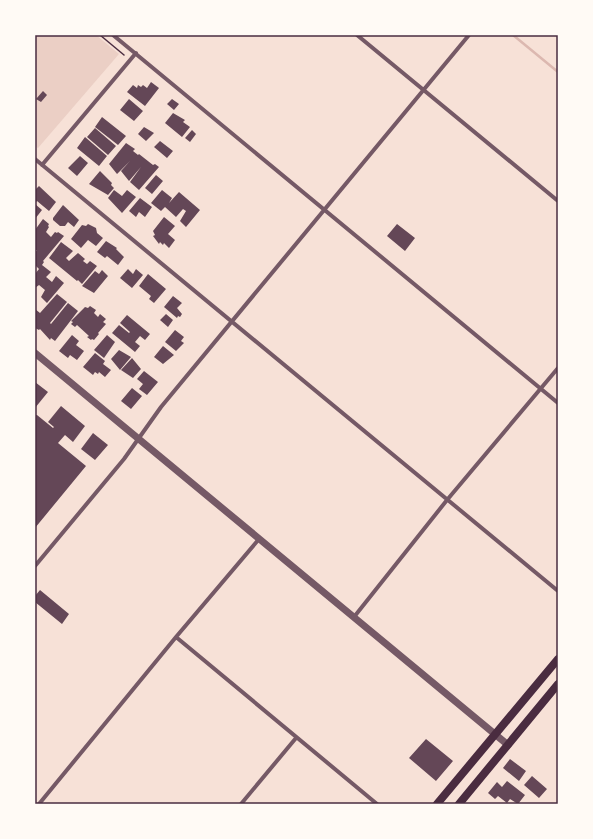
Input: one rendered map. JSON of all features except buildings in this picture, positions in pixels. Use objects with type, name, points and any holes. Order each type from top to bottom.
[{"type":"main road","points":[[437,804],[558,659]]},
{"type":"main road","points":[[459,804],[558,684]]},
{"type":"street","points":[[113,35],[558,403]]},
{"type":"street","points":[[357,35],[558,201]]},
{"type":"street","points":[[35,566],[124,459],[138,439],[232,322],[469,35]]},
{"type":"street","points":[[42,165],[136,53]]},
{"type":"street","points":[[35,159],[558,591]]},
{"type":"street","points":[[35,353],[258,539],[508,744]]},
{"type":"street","points":[[354,617],[447,500],[558,368]]},
{"type":"street","points":[[39,804],[258,539]]},
{"type":"street","points":[[176,637],[376,804]]},
{"type":"street","points":[[241,804],[296,738]]},
{"type":"path","points":[[100,35],[130,60]]},
{"type":"shaded area","points":[[35,35],[96,35],[119,54],[38,148],[35,146]]},
{"type":"waterway","points":[[513,35],[558,72]]}]
